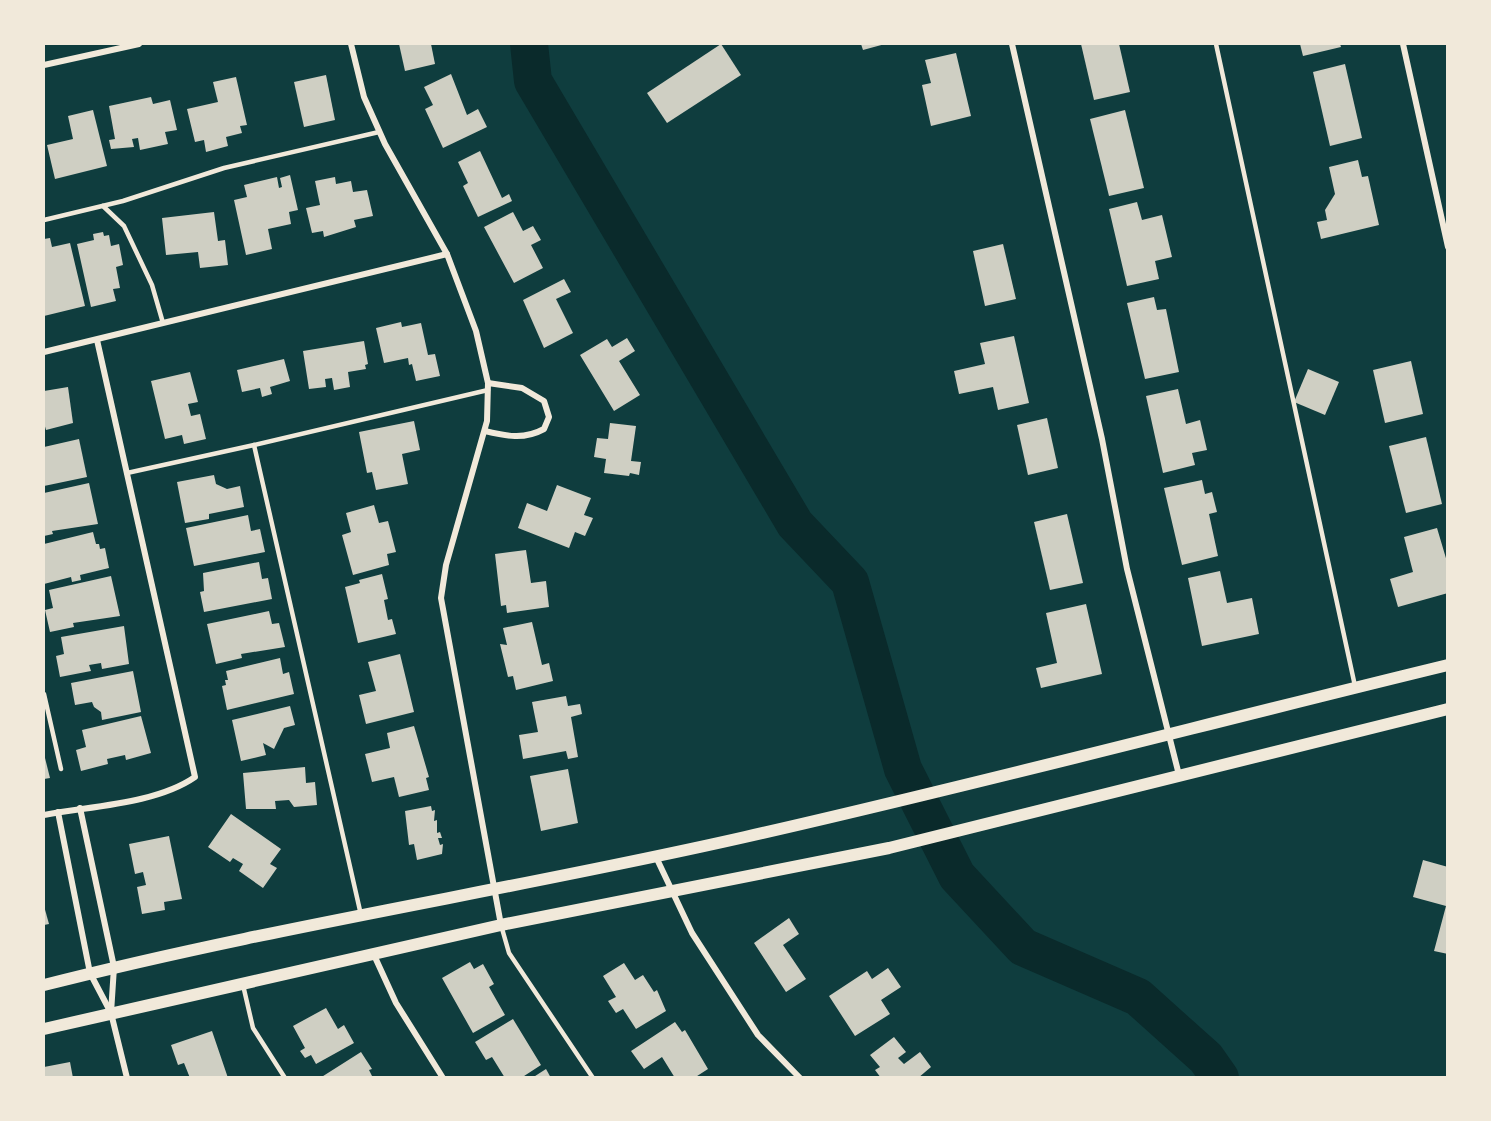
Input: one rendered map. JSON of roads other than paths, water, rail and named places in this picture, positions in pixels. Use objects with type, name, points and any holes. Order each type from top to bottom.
[{"type":"main road","points":[[44,985],[114,967],[655,856],[1168,736],[1448,665]]},
{"type":"main road","points":[[44,1029],[501,925],[890,848],[1448,709]]},
{"type":"street","points":[[44,65],[139,44]]},
{"type":"street","points":[[351,44],[364,97],[379,132],[447,254],[476,331],[488,386],[484,431],[446,565],[441,598],[501,925]]},
{"type":"street","points":[[1012,44],[1102,438],[1127,569],[1179,775]]},
{"type":"street","points":[[1403,44],[1448,247]]},
{"type":"street","points":[[44,352],[447,254]]},
{"type":"street","points":[[44,815],[156,795],[179,788],[195,777],[97,340]]},
{"type":"street","points":[[484,431],[508,437],[531,436],[544,429],[549,417],[544,401],[522,388],[488,386]]},
{"type":"street","points":[[80,808],[114,967],[111,1013]]},
{"type":"street","points":[[58,812],[90,973],[111,1013],[128,1077]]},
{"type":"street","points":[[655,856],[692,933],[758,1035],[800,1077]]},
{"type":"street","points":[[374,955],[396,1003],[443,1077]]},
{"type":"lane","points":[[1216,44],[1356,688]]},
{"type":"lane","points":[[44,220],[102,206],[224,168],[379,132]]},
{"type":"lane","points":[[102,206],[124,226],[152,285],[164,323]]},
{"type":"lane","points":[[127,474],[254,445],[488,386]]},
{"type":"lane","points":[[254,445],[361,915]]},
{"type":"lane","points":[[44,694],[61,769]]},
{"type":"lane","points":[[501,925],[509,954],[593,1077]]},
{"type":"lane","points":[[243,985],[253,1029],[285,1077]]},
{"type":"waterway","points":[[529,44],[533,81],[795,524],[850,582],[903,769],[957,876],[1023,947],[1138,997],[1206,1058],[1220,1078]]}]
